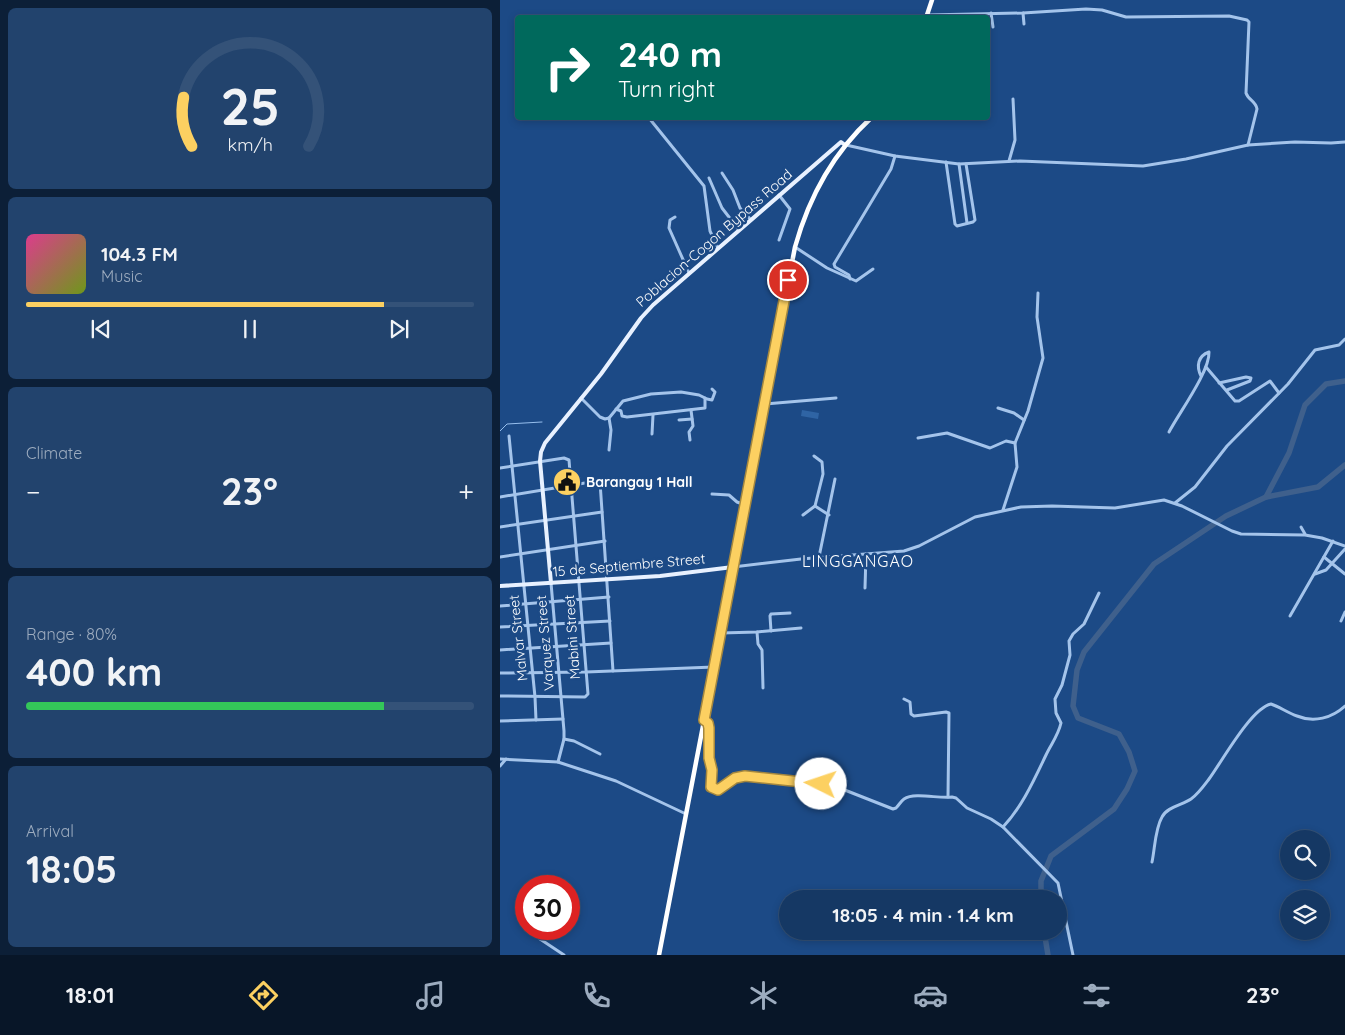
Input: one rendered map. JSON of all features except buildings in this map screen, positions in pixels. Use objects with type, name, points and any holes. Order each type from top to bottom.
[{"type":"highway","points":[[926,15],[932,0]]},
{"type":"highway","points":[[659,955],[795,247],[806,213],[818,186],[845,145],[869,120]]},
{"type":"main road","name":"Poblacion-Cogon Bypass Road","points":[[540,461],[545,443],[647,311],[841,142],[845,145]]},
{"type":"main road","name":"Varquez Street","points":[[540,461],[551,582]]},
{"type":"main road","name":"15 de Septiembre Street","points":[[500,586],[650,577],[733,567]]},
{"type":"street","points":[[948,15],[1102,10],[1126,16],[1229,16],[1247,20],[1246,93],[1249,99],[1256,104],[1257,109],[1248,145]]},
{"type":"street","points":[[991,13],[993,27]]},
{"type":"street","points":[[1023,13],[1024,24]]},
{"type":"street","points":[[1009,161],[1014,140],[1013,99]]},
{"type":"street","points":[[651,120],[704,186],[710,231],[718,248]]},
{"type":"street","points":[[845,145],[895,156],[959,164],[1009,161],[1149,165],[1248,145],[1295,142],[1331,144],[1345,142]]},
{"type":"street","points":[[850,278],[849,275],[835,267],[834,264],[891,169],[895,156]]},
{"type":"street","points":[[946,162],[955,224],[957,226],[975,222],[966,164]]},
{"type":"street","points":[[959,164],[967,223]]},
{"type":"street","points":[[722,173],[731,186],[740,208],[751,220]]},
{"type":"street","points":[[710,178],[722,208],[739,230]]},
{"type":"street","points":[[779,196],[790,209],[779,240]]},
{"type":"street","points":[[676,217],[670,220],[669,228],[689,273]]},
{"type":"street","points":[[795,247],[827,268],[856,281],[873,269]]},
{"type":"street","points":[[1002,510],[1017,467],[1015,443],[1030,406],[1044,354],[1037,317],[1038,293]]},
{"type":"street","points":[[1175,503],[1195,487],[1227,446],[1279,393],[1316,349],[1339,345],[1345,339]]},
{"type":"street","points":[[1169,432],[1201,376],[1206,367],[1210,353],[1208,352],[1198,362],[1201,376]]},
{"type":"street","points":[[1206,367],[1234,400],[1238,401],[1270,381],[1279,393]]},
{"type":"street","points":[[1218,383],[1251,378],[1250,381],[1227,390]]},
{"type":"street","points":[[609,450],[611,434],[609,418],[625,400],[655,393],[681,392],[699,395],[712,400],[715,392],[712,390]]},
{"type":"street","points":[[581,398],[602,418],[609,418]]},
{"type":"street","points":[[616,408],[625,417],[653,415],[705,408],[705,398]]},
{"type":"street","points":[[765,404],[836,398]]},
{"type":"street","points":[[998,408],[1013,412],[1024,420]]},
{"type":"street","points":[[690,440],[689,432],[694,426],[691,410]]},
{"type":"street","points":[[652,434],[653,415]]},
{"type":"street","points":[[678,420],[692,419]]},
{"type":"street","points":[[918,438],[947,434],[990,448],[1006,441],[1015,443]]},
{"type":"street","name":"Malvar Street","points":[[509,436],[536,720]]},
{"type":"street","points":[[803,515],[815,506],[824,470],[822,462],[814,456]]},
{"type":"street","name":"Mabini Street","points":[[540,461],[568,459],[574,515],[588,694],[585,697],[561,697]]},
{"type":"street","points":[[500,468],[540,461]]},
{"type":"street","points":[[820,557],[835,479]]},
{"type":"street","points":[[500,497],[597,480],[601,483],[613,670]]},
{"type":"street","points":[[712,494],[729,496],[736,502],[745,504]]},
{"type":"street","name":"15 de Septiembre Street","points":[[733,567],[909,549],[975,517],[1002,510],[1041,506],[1115,508],[1164,500],[1175,503],[1241,534],[1305,535],[1333,541],[1345,547]]},
{"type":"street","points":[[815,506],[829,515]]},
{"type":"street","points":[[811,508],[821,510]]},
{"type":"street","points":[[500,527],[602,512]]},
{"type":"street","points":[[1301,527],[1305,535]]},
{"type":"street","points":[[500,557],[605,541]]},
{"type":"street","points":[[1290,616],[1333,541]]},
{"type":"street","points":[[1314,574],[1324,571],[1345,547]]},
{"type":"street","points":[[866,554],[866,588]]},
{"type":"street","points":[[1324,557],[1345,574]]},
{"type":"street","name":"Varquez Street","points":[[551,582],[564,738],[558,762]]},
{"type":"street","points":[[1004,827],[1029,789],[1055,740],[1061,723],[1056,713],[1056,698],[1062,685],[1070,655],[1069,641],[1076,630],[1084,624],[1099,593]]},
{"type":"street","points":[[500,606],[608,597]]},
{"type":"street","points":[[1340,621],[1345,612]]},
{"type":"street","points":[[771,631],[771,614],[790,613]]},
{"type":"street","points":[[500,627],[610,620]]},
{"type":"street","points":[[720,633],[801,628]]},
{"type":"street","points":[[757,632],[758,643],[762,650],[763,688]]},
{"type":"street","points":[[500,650],[611,643]]},
{"type":"street","points":[[500,673],[714,667]]},
{"type":"street","points":[[500,696],[561,697]]},
{"type":"street","points":[[904,698],[910,702],[911,714],[914,716],[950,713],[948,797]]},
{"type":"street","points":[[1152,862],[1158,828],[1164,814],[1190,800],[1199,792],[1224,759],[1234,740],[1262,709],[1271,704],[1296,716],[1315,719],[1328,717],[1345,706]]},
{"type":"street","points":[[500,720],[563,719]]},
{"type":"street","points":[[704,720],[708,723],[709,728],[709,758],[712,770],[711,787],[714,790],[719,789],[735,778],[745,776],[832,785],[893,809],[902,800],[910,796],[956,798],[967,808],[1004,827],[1053,876],[1060,887],[1073,955]]},
{"type":"street","points":[[564,738],[600,754]]},
{"type":"street","points":[[500,759],[558,762],[616,781],[686,814]]},
{"type":"street","points":[[500,766],[507,759]]},
{"type":"street","points":[[542,940],[564,955]]},
{"type":"shaded area","points":[[802,410],[819,413],[818,419],[801,416]]},
{"type":"waterway","points":[[1266,497],[1289,453],[1305,405],[1326,384],[1345,381]]},
{"type":"waterway","points":[[500,431],[507,424],[542,422]]},
{"type":"waterway","points":[[1041,890],[1041,881],[1051,856],[1114,809],[1127,789],[1135,771],[1129,752],[1119,734],[1078,718],[1073,706],[1077,670],[1084,652],[1154,564],[1226,516],[1266,497],[1318,487],[1345,465]]},
{"type":"waterway","points":[[1046,940],[1048,955]]},
{"type":"place","name":"Barangay 1 Hall","points":[[567,482]]},
{"type":"district","name":"LINGGANGAO","points":[[858,561]]},
{"type":"route","points":[[788,280],[704,720],[708,723],[709,728],[709,758],[712,765],[711,787],[713,789],[718,790],[735,778],[745,776],[821,784]]}]
